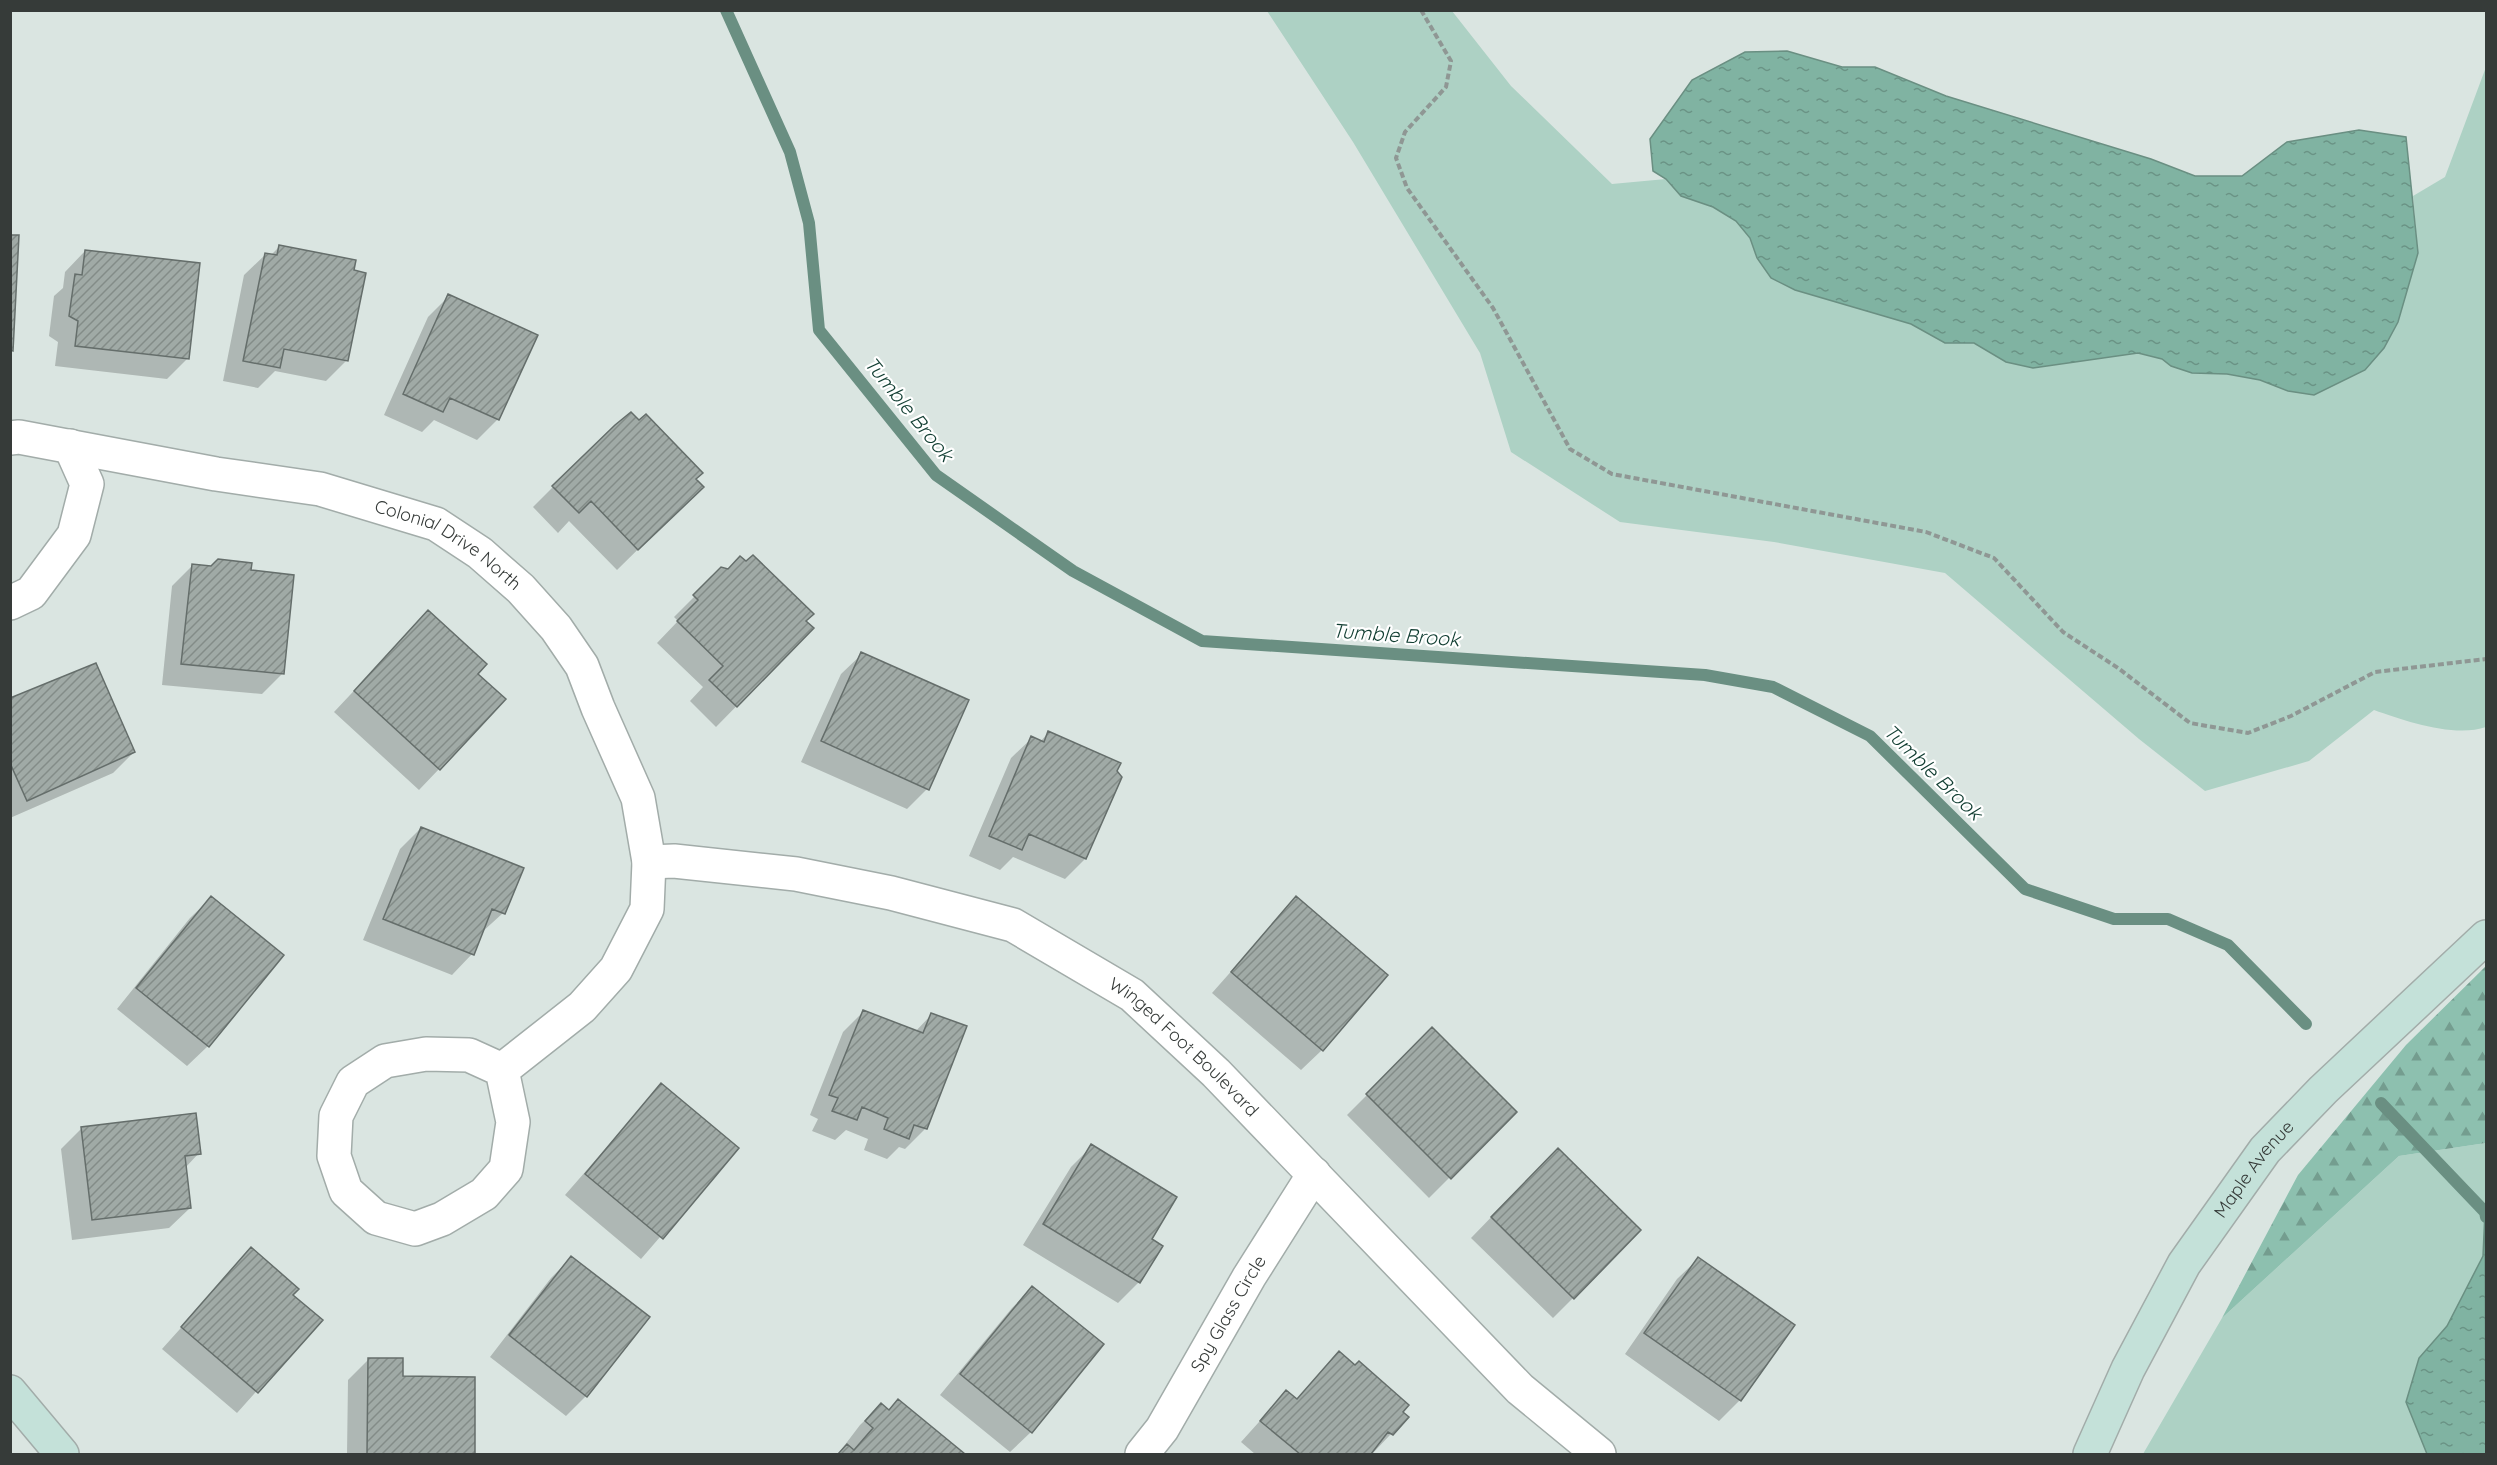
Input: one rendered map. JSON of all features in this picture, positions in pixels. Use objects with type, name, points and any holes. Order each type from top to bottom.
[{"type":"street","name":"Colonial Drive North","points":[[10,438],[70,446],[320,489],[436,524],[480,553],[521,589],[556,628],[582,666],[638,798],[649,862],[647,909],[616,969],[582,1007],[502,1070]]},
{"type":"street","points":[[10,603],[31,593],[74,535],[87,484],[70,446]]},
{"type":"street","name":"Winged Foot Boulevard","points":[[649,862],[674,861],[796,874],[891,893],[1013,924],[1132,995],[1216,1073],[1520,1389],[1599,1455]]},
{"type":"street","name":"Maple Avenue","points":[[2090,1455],[2128,1369],[2184,1264],[2265,1150],[2323,1090],[2487,937]]},
{"type":"street","points":[[426,1054],[469,1055],[502,1070],[510,1095],[513,1122],[506,1169],[484,1194],[442,1219],[415,1229],[376,1218],[346,1191],[334,1156],[336,1116],[353,1082],[386,1061],[426,1054]]},
{"type":"street","name":"Spy Glass Circle","points":[[1142,1455],[1161,1429],[1249,1277],[1314,1174]]},
{"type":"street","points":[[10,1392],[62,1455]]},
{"type":"path","points":[[1421,10],[1451,61],[1446,87],[1405,132],[1396,158],[1407,188],[1493,308],[1570,449],[1578,454],[1612,474],[1926,532],[1994,558],[2063,632],[2118,668],[2190,723],[2248,733],[2291,716],[2375,672],[2487,659]]},
{"type":"shaded area","points":[[1267,11],[1452,11],[1511,86],[1612,184],[1666,179],[1681,196],[1713,207],[1736,221],[1750,238],[1757,259],[1795,290],[1912,324],[1945,343],[1974,343],[2006,362],[2093,358],[2138,353],[2162,359],[2171,366],[2192,373],[2227,374],[2260,380],[2288,391],[2384,348],[2398,322],[2418,253],[2413,196],[2445,177],[2486,67],[2486,727],[2460,731],[2430,727],[2374,710],[2309,761],[2205,791],[2139,739],[1945,573],[1774,542],[1620,522],[1511,452],[1480,353],[1353,142]]},
{"type":"shaded area","points":[[2486,1143],[2486,1454],[2143,1454],[2222,1318],[2399,1156]]},
{"type":"green space","points":[[2486,966],[2486,1143],[2399,1156],[2222,1318],[2298,1175],[2406,1045]]},
{"type":"water","points":[[1787,51],[1842,67],[1875,67],[1946,96],[2151,159],[2195,176],[2242,176],[2287,142],[2359,130],[2406,137],[2418,253],[2398,322],[2384,348],[2365,370],[2314,395],[2288,391],[2260,380],[2227,374],[2192,373],[2171,366],[2162,359],[2138,353],[2033,368],[2006,362],[1974,343],[1945,343],[1911,324],[1795,290],[1771,278],[1757,258],[1750,238],[1736,221],[1713,207],[1681,196],[1666,179],[1653,171],[1650,139],[1692,80],[1745,52]]},
{"type":"water","points":[[2485,1212],[2486,1454],[2427,1454],[2406,1402],[2419,1358],[2447,1326],[2483,1256]]},
{"type":"building","points":[[10,235],[19,235],[13,351],[10,350]]},
{"type":"building","points":[[279,245],[356,260],[354,270],[366,273],[348,361],[284,349],[280,368],[243,361],[265,253],[277,255]]},
{"type":"building","points":[[85,250],[200,263],[189,359],[75,346],[78,321],[69,316],[75,274],[82,275]]},
{"type":"building","points":[[448,294],[538,335],[499,420],[450,398],[443,412],[403,394]]},
{"type":"building","points":[[631,412],[639,420],[646,414],[703,473],[696,479],[704,487],[638,550],[591,501],[579,513],[552,486]]},
{"type":"building","points":[[753,555],[814,614],[806,621],[814,628],[737,707],[709,680],[723,666],[677,621],[698,600],[693,595],[721,567],[728,569],[740,556],[746,561]]},
{"type":"building","points":[[218,559],[252,563],[251,570],[294,575],[284,674],[181,664],[192,564],[211,566]]},
{"type":"building","points":[[428,610],[487,664],[478,674],[506,699],[440,770],[354,691]]},
{"type":"building","points":[[861,652],[969,700],[929,790],[821,741]]},
{"type":"building","points":[[96,663],[135,752],[27,801],[10,763],[10,698]]},
{"type":"building","points":[[1048,731],[1121,763],[1117,771],[1122,777],[1086,859],[1029,834],[1022,850],[989,836],[1031,736],[1044,742]]},
{"type":"building","points":[[421,827],[524,868],[505,914],[492,909],[474,955],[383,919]]},
{"type":"building","points":[[211,896],[284,955],[209,1047],[136,988]]},
{"type":"building","points":[[1296,896],[1388,975],[1323,1051],[1231,972]]},
{"type":"building","points":[[863,1010],[923,1033],[931,1013],[967,1026],[927,1129],[914,1125],[909,1139],[884,1129],[888,1118],[862,1107],[857,1120],[832,1111],[838,1098],[829,1095]]},
{"type":"building","points":[[1432,1027],[1517,1112],[1451,1179],[1366,1094]]},
{"type":"building","points":[[661,1083],[739,1148],[663,1239],[585,1174]]},
{"type":"building","points":[[196,1113],[201,1154],[185,1156],[191,1208],[92,1220],[81,1127]]},
{"type":"building","points":[[1091,1144],[1177,1197],[1152,1239],[1163,1246],[1140,1283],[1043,1224]]},
{"type":"building","points":[[1558,1148],[1641,1230],[1574,1299],[1491,1217]]},
{"type":"building","points":[[251,1247],[299,1289],[293,1295],[323,1320],[258,1393],[181,1327]]},
{"type":"building","points":[[571,1256],[650,1317],[587,1397],[509,1335]]},
{"type":"building","points":[[1698,1257],[1795,1325],[1741,1401],[1644,1333]]},
{"type":"building","points":[[1032,1286],[1104,1344],[1032,1433],[960,1374]]},
{"type":"building","points":[[1339,1351],[1355,1365],[1359,1361],[1409,1405],[1403,1412],[1409,1417],[1393,1435],[1388,1432],[1371,1454],[1300,1454],[1260,1421],[1286,1390],[1297,1399]]},
{"type":"building","points":[[368,1358],[403,1358],[403,1376],[475,1377],[475,1454],[367,1454]]},
{"type":"building","points":[[898,1399],[965,1454],[838,1454],[847,1444],[854,1450],[873,1428],[865,1421],[881,1403],[889,1410]]},
{"type":"waterway","name":"Tumble Brook","points":[[726,10],[790,152],[809,223],[819,330],[936,475],[1073,571],[1202,641],[1705,675],[1773,687],[1870,736],[2025,889],[2114,919],[2168,919],[2228,945],[2306,1024]]},
{"type":"waterway","name":"Tumble Brook","points":[[2381,1103],[2485,1212],[2486,1217]]}]
